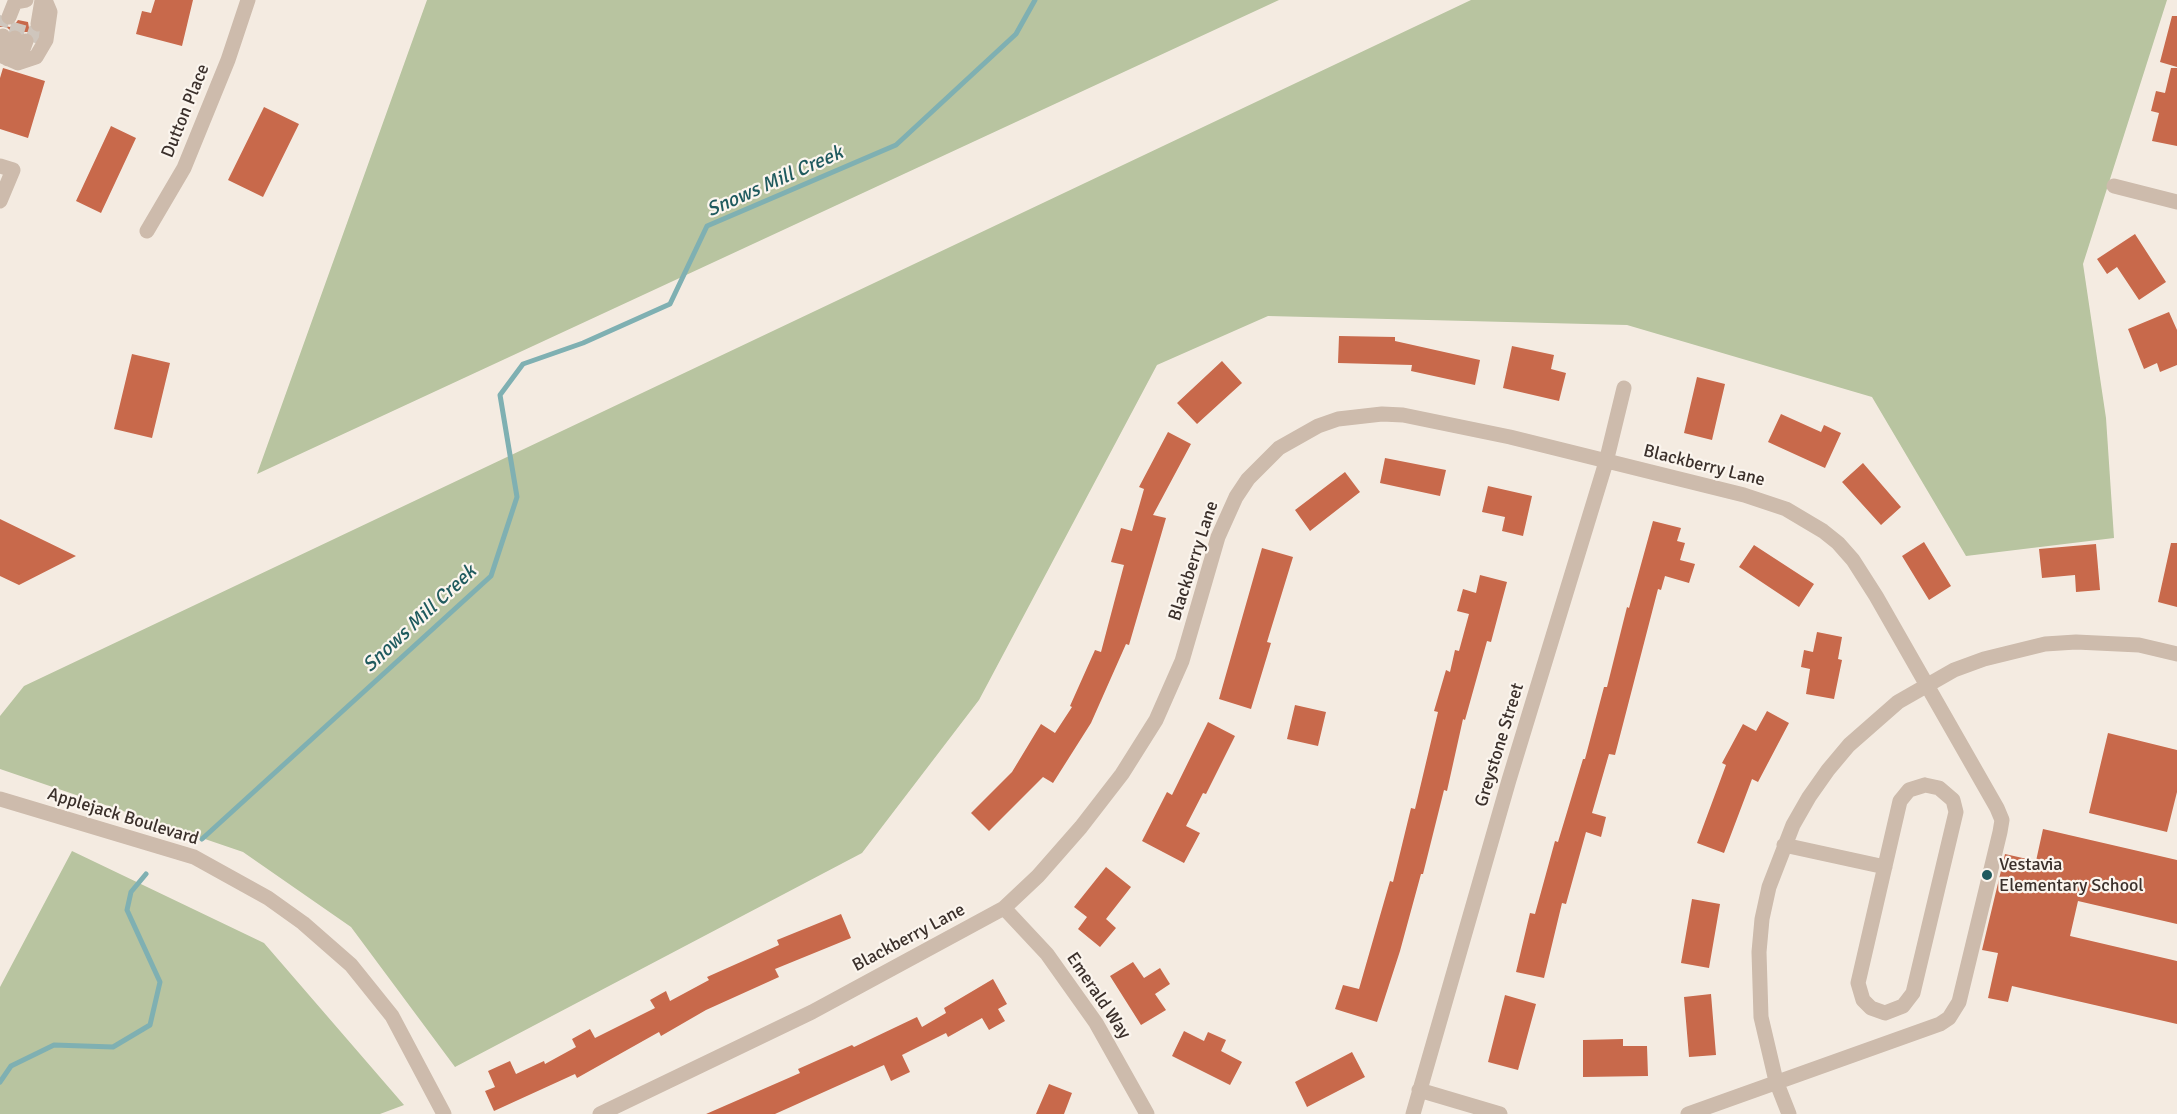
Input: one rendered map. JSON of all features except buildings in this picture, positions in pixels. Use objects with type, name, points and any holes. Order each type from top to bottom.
[{"type":"street","points":[[20,20],[36,0]]},
{"type":"street","points":[[15,40],[13,59],[36,57],[46,40],[50,12],[43,0],[20,20]]},
{"type":"street","name":"Dutton Place","points":[[147,231],[184,168],[228,60],[248,0]]},
{"type":"street","points":[[20,20],[7,4],[22,1]]},
{"type":"street","points":[[0,166],[12,170],[0,201]]},
{"type":"street","points":[[2114,186],[2177,202]]},
{"type":"street","name":"Greystone Street","points":[[1413,1114],[1509,780],[1606,462],[1624,388]]},
{"type":"street","name":"Blackberry Lane","points":[[600,1114],[812,1012],[1005,908],[1038,876],[1082,827],[1122,774],[1156,720],[1182,661],[1218,537],[1226,517],[1248,479],[1279,448],[1318,426],[1338,419],[1382,414],[1403,415],[1510,437],[1744,495],[1786,509],[1823,531],[1839,543],[1853,560],[2002,820],[1959,1002],[1949,1018],[1940,1024],[1688,1114]]},
{"type":"street","points":[[1789,1114],[1776,1081],[1761,1017],[1759,952],[1762,919],[1769,887],[1784,845],[1809,796],[1849,745],[1898,702],[1926,684],[1984,659],[2045,644],[2108,642],[2139,645],[2177,654]]},
{"type":"street","points":[[1925,785],[1939,788],[1953,800],[1956,812],[1913,993],[1903,1006],[1885,1013],[1871,1008],[1863,1000],[1858,983],[1885,867],[1900,801],[1909,790],[1925,785]]},
{"type":"street","name":"Applejack Boulevard","points":[[0,799],[194,857],[268,898],[303,923],[351,965],[392,1016],[444,1114]]},
{"type":"street","points":[[1784,845],[1885,867]]},
{"type":"street","name":"Emerald Way","points":[[1005,908],[1047,954],[1096,1023],[1147,1114]]},
{"type":"street","points":[[1419,1090],[1500,1114]]},
{"type":"green space","points":[[427,0],[1279,0],[257,474]]},
{"type":"green space","points":[[1471,0],[2167,0],[2083,264],[2106,418],[2114,538],[1966,556],[1872,397],[1627,325],[1268,316],[1157,365],[979,700],[862,853],[455,1067],[351,927],[243,852],[0,769],[0,716],[24,686]]},
{"type":"green space","points":[[72,851],[264,943],[404,1105],[380,1114],[0,1114],[0,987]]},
{"type":"waterway","name":"Snows Mill Creek","points":[[202,839],[491,576],[517,497],[500,395],[523,364],[583,343],[670,304],[707,226],[896,145],[1016,34],[1035,0]]},
{"type":"waterway","name":"Snows Mill Creek","points":[[0,1082],[11,1066],[54,1045],[113,1047],[150,1025],[160,982],[127,910],[131,892],[146,874]]},
{"type":"tunnel","points":[[0,26],[3,16]]},
{"type":"tunnel","points":[[15,38],[20,20]]},
{"type":"tunnel","points":[[32,42],[38,24]]},
{"type":"place","name":"Vestavia Elementary School","points":[[1987,875]]}]
